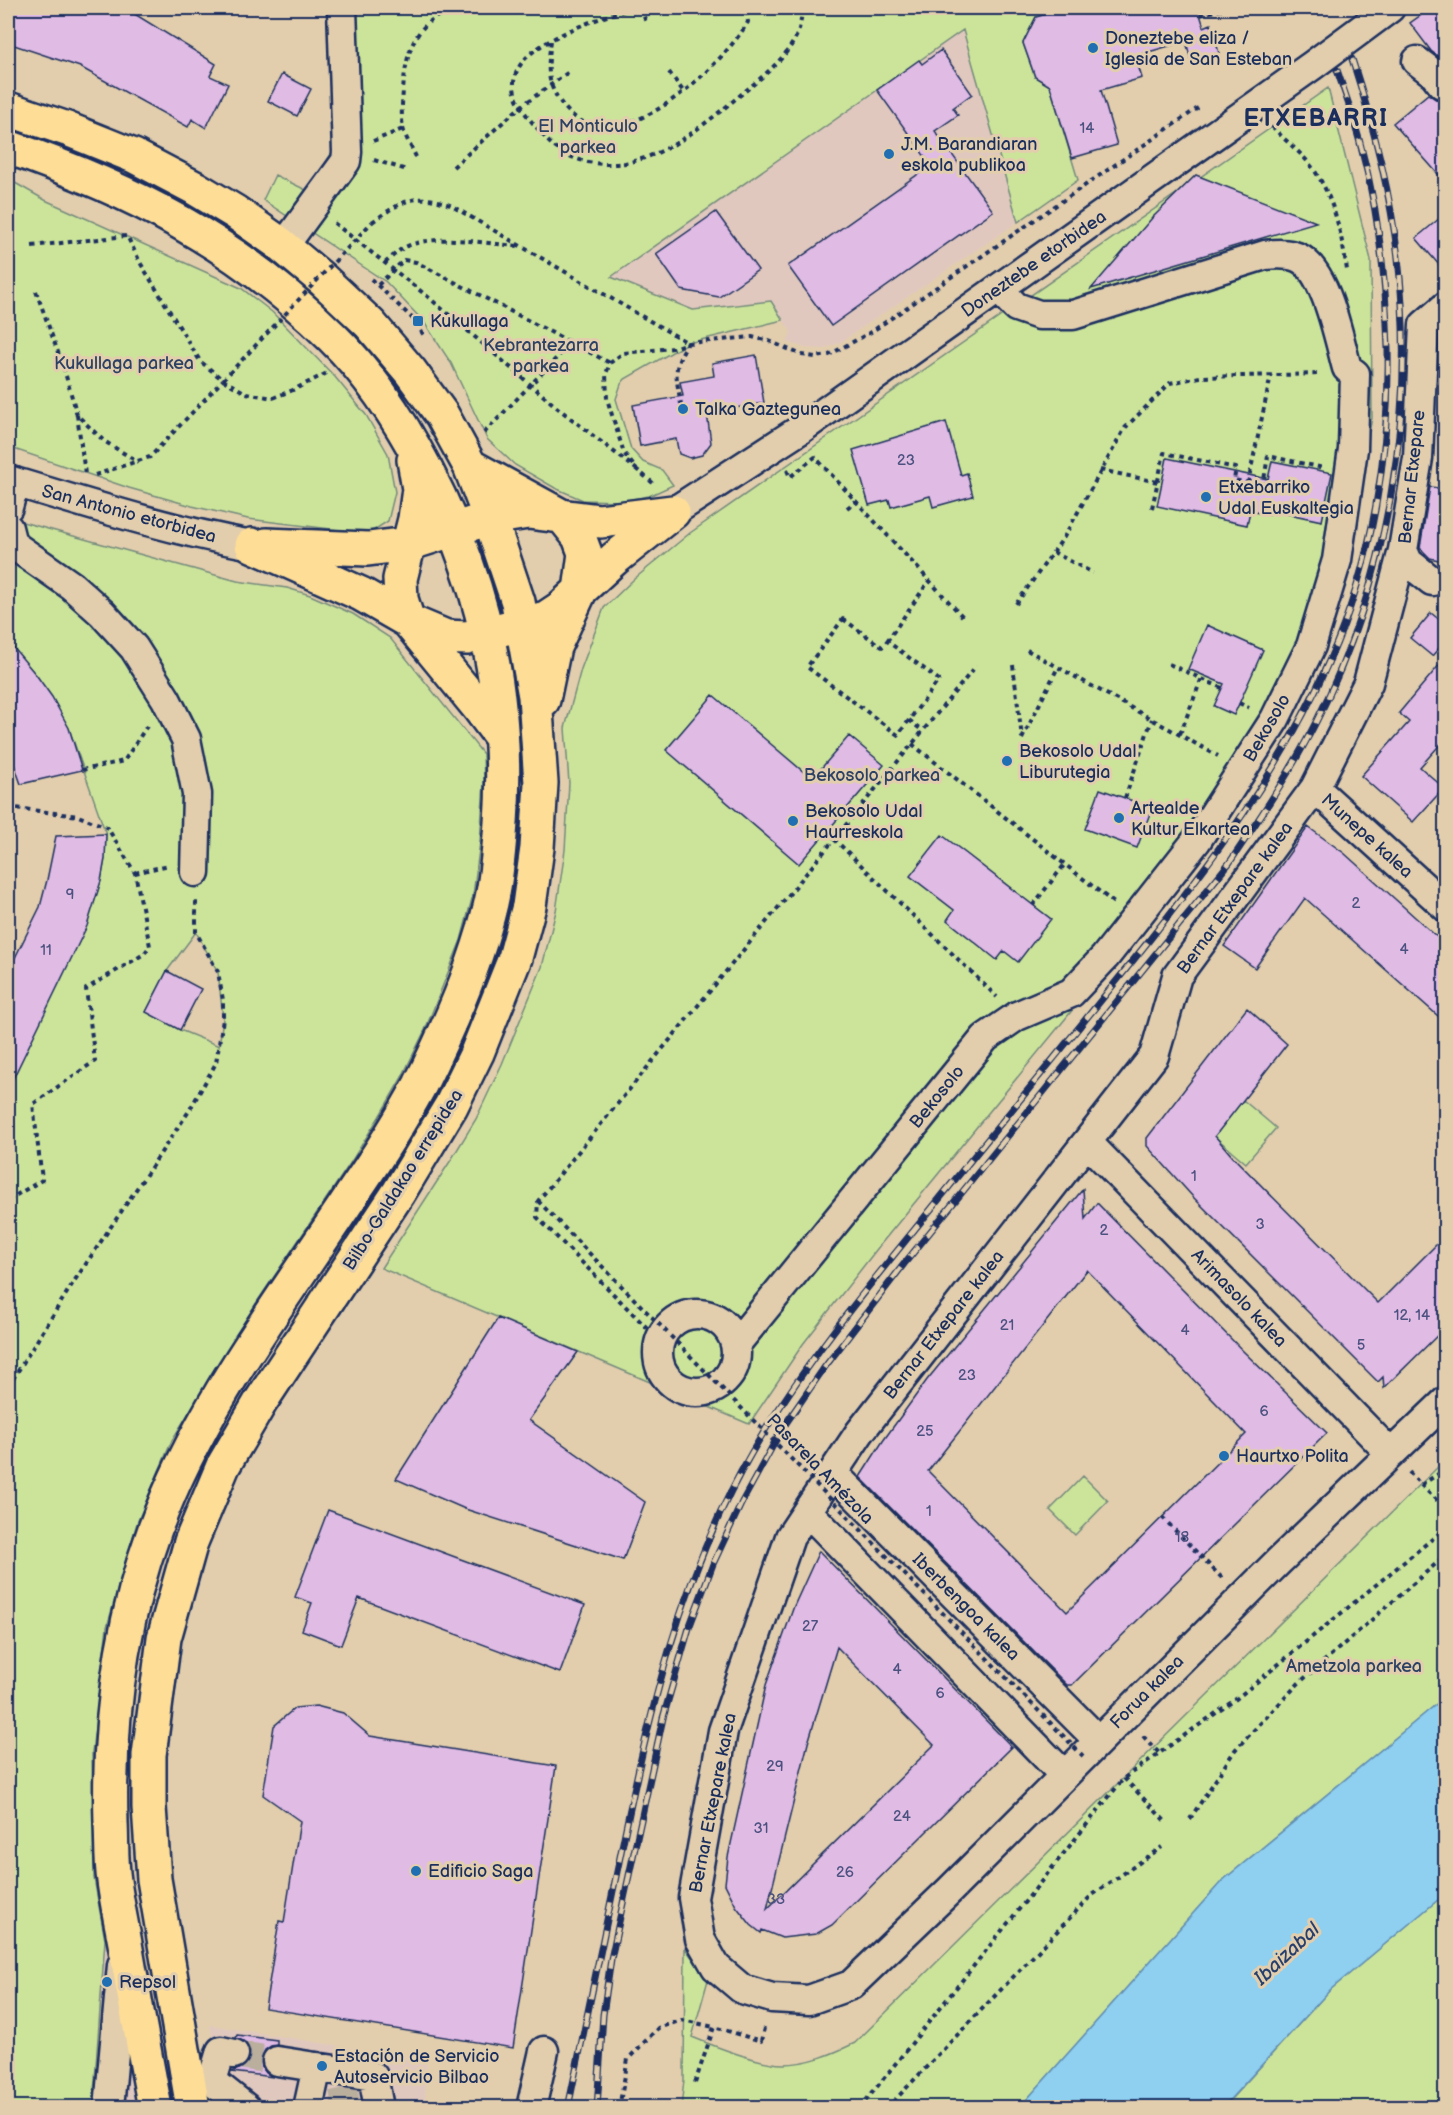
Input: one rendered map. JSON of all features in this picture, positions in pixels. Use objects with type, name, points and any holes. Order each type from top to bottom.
[{"type":"highway","name":"Bilbo-Galdakao errepidea","points":[[8,109],[67,129],[134,156],[195,188],[284,246],[356,309],[404,363],[442,415],[474,453],[490,518],[518,602],[535,696],[541,783],[537,848],[529,906],[515,958],[494,1012],[452,1106],[304,1333],[223,1466],[191,1542],[164,1638],[149,1755],[149,1807],[154,1879],[197,2088]]},
{"type":"highway","name":"Bilbo-Galdakao errepidea","points":[[8,147],[119,189],[178,219],[249,266],[298,305],[336,340],[382,393],[409,438],[454,529],[482,608],[499,700],[504,783],[492,898],[479,946],[442,1037],[418,1088],[395,1127],[273,1312],[189,1448],[155,1529],[126,1630],[111,1753],[113,1876],[154,2108]]},
{"type":"highway","points":[[409,438],[419,489],[415,519],[400,579],[401,599],[408,621],[501,737]]},
{"type":"highway","points":[[474,453],[563,517],[579,537],[585,553],[580,591],[554,647],[537,725]]},
{"type":"highway","points":[[252,545],[368,549],[408,544],[490,518],[528,512],[600,521],[664,499]]},
{"type":"highway","points":[[252,545],[361,594],[408,621],[446,637],[467,638],[546,618],[561,608],[614,559],[664,499]]},
{"type":"street","points":[[284,246],[346,161],[342,8]]},
{"type":"street","name":"Doneztebe etorbidea","points":[[664,499],[798,432],[1313,65],[1389,8]]},
{"type":"street","points":[[1417,61],[1434,74],[1442,84]]},
{"type":"street","name":"Bekosolo","points":[[736,1344],[985,1038],[1017,1016],[1071,993],[1105,957],[1197,840],[1275,719],[1311,646],[1336,560],[1353,449],[1355,374],[1347,368],[1323,284],[1313,269],[1300,258],[1285,254],[1265,255],[1073,315],[1039,315],[1016,307],[999,289]]},
{"type":"street","name":"Bernar Etxepare","points":[[1439,583],[1408,562],[1403,550],[1418,458],[1424,325],[1446,306]]},
{"type":"street","name":"San Antonio etorbidea","points":[[10,490],[252,545]]},
{"type":"street","points":[[8,528],[12,544],[72,586],[102,613],[134,648],[166,699],[186,739],[197,794],[195,872]]},
{"type":"street","name":"Bernar Etxepare kalea","points":[[851,1985],[808,2000],[772,1998],[742,1989],[717,1968],[700,1939],[693,1898],[723,1731],[790,1537],[860,1432],[1154,1056],[1177,976],[1315,788],[1368,683],[1403,550]]},
{"type":"street","points":[[1388,603],[1407,583],[1439,583]]},
{"type":"street","name":"Munepe kalea","points":[[1315,788],[1446,907]]},
{"type":"street","name":"Arimasolo kalea","points":[[1087,1142],[1390,1454]]},
{"type":"street","points":[[690,1314],[704,1314],[720,1321],[730,1330],[736,1344],[737,1359],[732,1373],[722,1384],[709,1391],[694,1392],[680,1389],[661,1369],[658,1355],[664,1331],[673,1322],[690,1314]]},
{"type":"street","name":"Forua kalea","points":[[851,1985],[950,1890],[1249,1591],[1446,1401]]},
{"type":"street","name":"Iberbengoa kalea","points":[[833,1473],[1082,1757]]},
{"type":"street","points":[[808,1512],[1082,1757]]},
{"type":"street","points":[[109,2108],[124,1936]]},
{"type":"street","points":[[234,2054],[221,2051],[197,2088],[246,2108]]},
{"type":"street","points":[[531,2108],[544,2051]]},
{"type":"street","points":[[277,2061],[373,2076],[372,2101]]},
{"type":"street","points":[[317,2067],[320,2107]]},
{"type":"path","points":[[416,157],[403,129],[402,97],[408,57],[413,40],[422,29],[435,16],[455,8]]},
{"type":"path","points":[[633,8],[598,20],[538,46],[528,54],[514,78],[514,88],[520,107],[549,143],[573,157],[592,163],[627,163],[650,155],[692,132],[771,68],[784,54],[798,34],[802,17],[801,8]]},
{"type":"path","points":[[641,8],[647,24]]},
{"type":"path","points":[[551,40],[549,69],[551,87],[559,101],[571,115],[584,122],[600,128],[614,127],[640,119],[683,91],[728,52],[748,22],[746,8]]},
{"type":"path","points":[[1200,15],[1226,8]]},
{"type":"path","points":[[453,167],[520,107],[551,87],[570,71]]},
{"type":"path","points":[[669,72],[683,91]]},
{"type":"path","points":[[664,499],[624,453],[607,399],[606,374],[610,363],[623,353],[673,348],[688,343],[752,337],[769,341],[802,356],[829,356],[872,332],[1201,106]]},
{"type":"path","points":[[1266,119],[1308,162],[1326,189],[1341,232],[1347,271]]},
{"type":"path","points":[[36,291],[64,369],[76,415],[86,478],[150,457],[372,222],[403,202],[423,197],[450,205],[688,343]]},
{"type":"path","points":[[312,206],[393,269],[600,442],[636,469]]},
{"type":"path","points":[[32,246],[127,236],[141,264],[200,361],[223,380],[246,393],[273,398],[330,371]]},
{"type":"path","points":[[385,263],[401,249],[417,242],[433,240],[522,246]]},
{"type":"path","points":[[430,345],[413,319],[378,285],[404,260],[416,262],[610,363]]},
{"type":"path","points":[[474,453],[571,343]]},
{"type":"path","points":[[681,404],[675,370],[679,357],[688,343]]},
{"type":"path","points":[[1016,604],[1064,537],[1125,428],[1170,383],[1200,377],[1355,374]]},
{"type":"path","points":[[1248,483],[1272,375]]},
{"type":"path","points":[[76,415],[105,441],[138,462]]},
{"type":"path","points":[[1152,508],[1164,453],[1236,468],[1234,480],[1263,486],[1268,456],[1326,468]]},
{"type":"path","points":[[790,477],[815,457],[963,617]]},
{"type":"path","points":[[1100,470],[1158,482]]},
{"type":"path","points":[[848,508],[856,501]]},
{"type":"path","points":[[1053,552],[1093,573]]},
{"type":"path","points":[[886,641],[939,680],[898,735],[807,667],[843,619],[882,647],[886,641],[929,581]]},
{"type":"path","points":[[1027,650],[1243,769]]},
{"type":"path","points":[[1169,664],[1222,688]]},
{"type":"path","points":[[1013,665],[1022,739],[1058,667]]},
{"type":"path","points":[[660,1341],[537,1217],[538,1201],[976,666]]},
{"type":"path","points":[[1180,734],[1202,677]]},
{"type":"path","points":[[82,770],[124,761],[166,699]]},
{"type":"path","points":[[1125,798],[1152,719]]},
{"type":"path","points":[[909,720],[923,730]]},
{"type":"path","points":[[912,744],[1135,919]]},
{"type":"path","points":[[8,807],[78,816],[107,827],[135,873],[150,946],[144,954],[86,989],[95,1060],[33,1104],[42,1180],[8,1200]]},
{"type":"path","points":[[849,808],[855,813]]},
{"type":"path","points":[[834,839],[1017,1016]]},
{"type":"path","points":[[1033,905],[1065,864]]},
{"type":"path","points":[[8,1387],[73,1283],[189,1112],[216,1063],[223,1019],[223,1000],[218,972],[196,932]]},
{"type":"path","name":"Pasarela Amézola","points":[[538,1201],[1082,1757]]},
{"type":"path","points":[[1390,1454],[1446,1509]]},
{"type":"path","points":[[1421,1485],[1446,1469]]},
{"type":"path","points":[[1162,1517],[1201,1557]]},
{"type":"path","points":[[860,2108],[1124,1778],[1236,1699],[1442,1531]]},
{"type":"path","points":[[1190,1819],[1235,1750],[1299,1683],[1446,1555]]},
{"type":"path","points":[[1124,1778],[1166,1822]]},
{"type":"path","points":[[887,2108],[1090,1896],[1162,1847]]},
{"type":"path","points":[[619,2108],[628,2059],[658,2028],[682,2020],[760,2040],[772,1998]]},
{"type":"path","points":[[695,2083],[714,2027]]},
{"type":"shaded area","name":"J.M. Barandiaran eskola publikoa","points":[[963,29],[1018,222],[841,342],[824,349],[805,348],[787,342],[791,332],[771,301],[747,307],[693,310],[665,302],[610,277],[660,236]]},
{"type":"shaded area","name":"Repsol","points":[[105,1940],[135,2107],[93,2107]]},
{"type":"shaded area","name":"Estación de Servicio Autoservicio Bilbao","points":[[210,2025],[427,2060],[425,2107],[225,2107]]},
{"type":"green space","name":"El Monticulo parkea","points":[[334,8],[1068,8],[1036,17],[1023,43],[1035,77],[1050,86],[1078,180],[1018,222],[963,30],[611,277],[693,310],[771,301],[783,320],[688,343],[625,379],[616,399],[631,449],[643,462],[662,470],[673,485],[649,496],[621,501],[583,500],[555,488],[515,465],[487,439],[451,363],[424,322],[386,282],[263,200],[275,175],[308,191],[333,151]]},
{"type":"green space","name":"Bekosolo parkea","points":[[1328,88],[1371,260],[1372,418],[1332,622],[1177,878],[880,1245],[803,1344],[749,1424],[381,1268],[476,1119],[502,1064],[542,967],[556,911],[565,850],[569,783],[565,728],[581,669],[604,608],[633,580],[690,533]]},
{"type":"green space","name":"Kukullaga parkea","points":[[8,179],[45,200],[241,288],[272,312],[335,377],[366,415],[388,454],[395,492],[388,521],[371,532],[248,519],[129,488],[8,447]]},
{"type":"green space","points":[[8,518],[237,581],[287,588],[310,595],[353,614],[390,638],[483,754],[484,783],[480,842],[473,895],[461,940],[425,1030],[379,1117],[257,1302],[172,1440],[137,1523],[124,1567],[107,1627],[92,1752],[94,1878],[105,1940],[93,2107],[8,2107],[8,1089],[101,881],[106,834],[69,728],[37,676],[8,643]],"holes":[[[196,932],[218,972],[223,1019],[219,1046],[180,1030],[146,1012],[167,971]]]},
{"type":"green space","points":[[1243,1100],[1276,1128],[1246,1163],[1213,1135]]},
{"type":"green space","name":"Ametzola parkea","points":[[1445,1460],[1445,1697],[1222,1881],[1020,2107],[681,2108],[684,2080],[685,1948],[708,1980],[692,2037],[750,2058],[783,2064],[811,2060],[855,2043]]},
{"type":"green space","points":[[1083,1476],[1108,1501],[1075,1535],[1050,1510]]},
{"type":"green space","points":[[1445,1894],[1445,2107],[1223,2108],[1330,1990]]},
{"type":"water","name":"Ibaizabal","points":[[1445,1697],[1445,1894],[1330,1990],[1223,2107],[1020,2107],[1222,1881]]},
{"type":"building","points":[[8,8],[125,8],[216,64],[210,76],[228,84],[206,128],[192,119],[188,127],[80,67],[8,43]]},
{"type":"building","name":"Doneztebe eliza / Iglesia de San Esteban","points":[[1068,8],[1198,8],[1204,27],[1211,24],[1219,53],[1191,61],[1186,41],[1135,56],[1142,78],[1101,90],[1117,145],[1072,158],[1050,86],[1035,77],[1023,43],[1036,17]]},
{"type":"building","points":[[1431,8],[1446,8],[1446,62],[1431,51],[1410,23]]},
{"type":"building","points":[[941,50],[972,94],[953,108],[958,115],[935,131],[993,211],[831,326],[788,266],[931,165],[877,90],[919,60],[922,64]]},
{"type":"building","points":[[282,74],[311,89],[297,116],[268,101]]},
{"type":"building","points":[[1428,94],[1437,100],[1446,100],[1446,183],[1393,123]]},
{"type":"building","points":[[1196,175],[1316,222],[1091,289],[1152,218]]},
{"type":"building","points":[[716,212],[758,270],[719,297],[681,290],[656,254]]},
{"type":"building","points":[[1446,213],[1446,273],[1416,238]]},
{"type":"building","name":"Talka Gaztegunea","points":[[756,355],[764,403],[707,413],[711,443],[702,455],[690,458],[679,454],[676,439],[640,446],[633,405],[683,396],[680,382],[714,376],[712,363]]},
{"type":"building","points":[[946,422],[961,475],[967,473],[973,496],[933,507],[930,496],[891,507],[889,500],[869,505],[853,450]]},
{"type":"building","points":[[1167,458],[1268,479],[1272,461],[1332,473],[1322,521],[1270,510],[1269,515],[1250,511],[1247,525],[1157,506]]},
{"type":"building","points":[[1430,487],[1446,489],[1446,546],[1443,561],[1430,558],[1420,548]]},
{"type":"building","points":[[1431,613],[1446,625],[1446,640],[1432,656],[1410,638]]},
{"type":"building","points":[[1207,625],[1263,650],[1234,715],[1214,706],[1224,684],[1188,669]]},
{"type":"building","points":[[8,641],[52,697],[69,728],[82,770],[21,784],[8,747]]},
{"type":"building","points":[[1446,657],[1446,738],[1420,767],[1444,788],[1413,822],[1361,776],[1409,722],[1399,713]]},
{"type":"building","name":"Bekosolo Udal Haurreskola","points":[[713,695],[812,779],[849,736],[884,765],[799,864],[666,750]]},
{"type":"building","name":"Artealde Kultur Elkartea","points":[[1100,789],[1152,808],[1137,848],[1085,829]]},
{"type":"building","points":[[1308,827],[1344,853],[1446,945],[1446,1023],[1305,898],[1255,968],[1224,946]]},
{"type":"building","points":[[106,834],[101,881],[87,926],[8,1089],[8,972],[40,907],[56,836]]},
{"type":"building","points":[[942,835],[1051,919],[1018,962],[1004,951],[997,960],[947,920],[954,910],[910,876]]},
{"type":"building","points":[[167,971],[201,989],[180,1030],[146,1012]]},
{"type":"building","points":[[1247,1008],[1287,1044],[1215,1136],[1232,1156],[1378,1303],[1446,1235],[1446,1327],[1384,1388],[1383,1377],[1378,1382],[1193,1197],[1147,1146],[1147,1138]]},
{"type":"building","points":[[1083,1189],[1085,1219],[1097,1203],[1327,1433],[1072,1685],[1067,1685],[860,1477],[927,1380]],"holes":[[[1087,1270],[1246,1434],[1067,1612],[928,1471]]]},
{"type":"building","points":[[498,1318],[578,1352],[529,1420],[645,1502],[623,1560],[465,1509],[396,1479]]},
{"type":"building","points":[[328,1510],[585,1605],[560,1673],[359,1598],[341,1645],[302,1630],[312,1603],[295,1597]]},
{"type":"building","points":[[819,1551],[1012,1747],[832,1925],[816,1934],[782,1938],[762,1930],[761,1933],[751,1925],[736,1906],[725,1884],[728,1857],[766,1685],[794,1606]],"holes":[[[837,1647],[934,1745],[767,1909],[808,1743]]]},
{"type":"building","name":"Edificio Saga","points":[[316,1706],[343,1713],[370,1736],[556,1766],[513,2048],[265,2008],[279,1921],[284,1922],[300,1821],[263,1795],[274,1726],[295,1708]]},
{"type":"building","points":[[237,2035],[277,2040],[277,2045],[265,2050],[261,2059],[266,2073],[273,2077],[232,2072],[246,2066],[250,2057],[250,2049],[245,2042],[236,2038]]},
{"type":"tunnel","points":[[234,2054],[277,2061]]},
{"type":"tunnel","points":[[332,2105],[361,2099]]},
{"type":"railway","points":[[597,2108],[603,2015],[611,1959],[663,1718],[689,1628],[713,1564],[742,1502],[782,1429],[824,1368],[904,1264],[1230,862],[1297,757],[1342,666],[1362,611],[1379,553],[1391,495],[1399,435],[1403,376],[1403,317],[1395,233],[1380,157],[1352,59]]},
{"type":"railway","points":[[568,2108],[630,1808],[669,1651],[704,1549],[752,1452],[813,1359],[881,1270],[1151,938],[1226,839],[1292,735],[1329,661],[1344,624],[1367,548],[1382,469],[1386,429],[1388,349],[1384,276],[1368,174],[1337,70]]},
{"type":"place","name":"Doneztebe eliza / Iglesia de San Esteban","points":[[1093,48]]},
{"type":"place","name":"J.M. Barandiaran eskola publikoa","points":[[889,154]]},
{"type":"place","name":"Kukullaga","points":[[418,321]]},
{"type":"place","name":"Talka Gaztegunea","points":[[683,409]]},
{"type":"place","name":"Etxebarriko Udal Euskaltegia","points":[[1206,497]]},
{"type":"place","name":"Bekosolo Udal Liburutegia","points":[[1007,761]]},
{"type":"place","name":"Artealde Kultur Elkartea","points":[[1119,818]]},
{"type":"place","name":"Bekosolo Udal Haurreskola","points":[[793,821]]},
{"type":"place","name":"Haurtxo Polita","points":[[1224,1456]]},
{"type":"place","name":"Edificio Saga","points":[[416,1871]]},
{"type":"place","name":"Repsol","points":[[107,1982]]},
{"type":"place","name":"Estación de Servicio Autoservicio Bilbao","points":[[322,2066]]},
{"type":"district","name":"ETXEBARRI","points":[[1316,118]]},
{"type":"park label","name":"Kebrantezarra parkea","points":[[541,355]]}]
